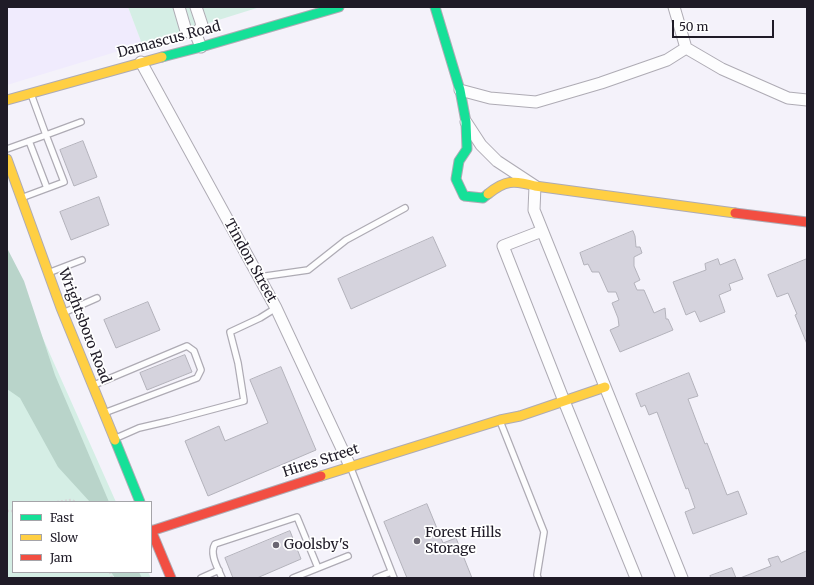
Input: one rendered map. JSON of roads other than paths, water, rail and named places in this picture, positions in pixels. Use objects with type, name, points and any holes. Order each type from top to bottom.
[{"type":"street","points":[[179,7],[186,31],[196,36],[201,47]]},
{"type":"street","points":[[196,7],[202,26],[196,36]]},
{"type":"street","name":"Damascus Road","points":[[7,100],[140,62],[201,47],[338,7]]},
{"type":"street","points":[[435,7],[460,90],[466,122],[467,149],[459,161],[456,179],[464,196],[483,198],[501,185],[511,182],[522,182],[535,186],[807,222]]},
{"type":"street","points":[[674,7],[686,48],[722,69],[788,98],[807,100]]},
{"type":"street","points":[[460,90],[490,98],[536,102],[601,83],[660,63],[686,48]]},
{"type":"street","name":"Tindon Street","points":[[140,62],[276,308],[350,466]]},
{"type":"street","points":[[466,122],[481,145],[497,161],[535,186]]},
{"type":"street","name":"Wrightsboro Road","points":[[7,159],[63,313],[140,501]]},
{"type":"street","points":[[535,186],[534,210],[682,578]]},
{"type":"street","points":[[542,231],[503,246],[636,578]]},
{"type":"street","name":"Hires Street","points":[[152,531],[350,466],[500,420],[520,416],[605,387]]},
{"type":"street","points":[[152,533],[171,578]]},
{"type":"lane","points":[[21,198],[64,182],[31,93]]},
{"type":"lane","points":[[7,149],[81,122]]},
{"type":"lane","points":[[30,141],[47,188]]},
{"type":"lane","points":[[259,277],[308,270],[346,240],[405,208]]},
{"type":"lane","points":[[48,273],[82,260]]},
{"type":"lane","points":[[63,313],[96,298]]},
{"type":"lane","points":[[114,439],[139,428],[244,401],[238,363],[230,332],[260,318],[276,308]]},
{"type":"lane","points":[[92,386],[187,346],[194,351],[201,370],[196,378],[103,413]]},
{"type":"lane","points":[[500,420],[544,532],[537,575],[538,578]]},
{"type":"lane","points":[[350,466],[394,578]]},
{"type":"lane","points":[[222,578],[213,555],[212,549],[215,544],[297,517],[318,568]]},
{"type":"lane","points":[[293,578],[348,556]]},
{"type":"lane","points":[[201,578],[219,570]]},
{"type":"lane","points":[[376,578],[391,572]]},
{"type":"place","name":"Forest Hills Storage","points":[[417,541]]},
{"type":"place","name":"Goolsby's","points":[[276,545]]}]
